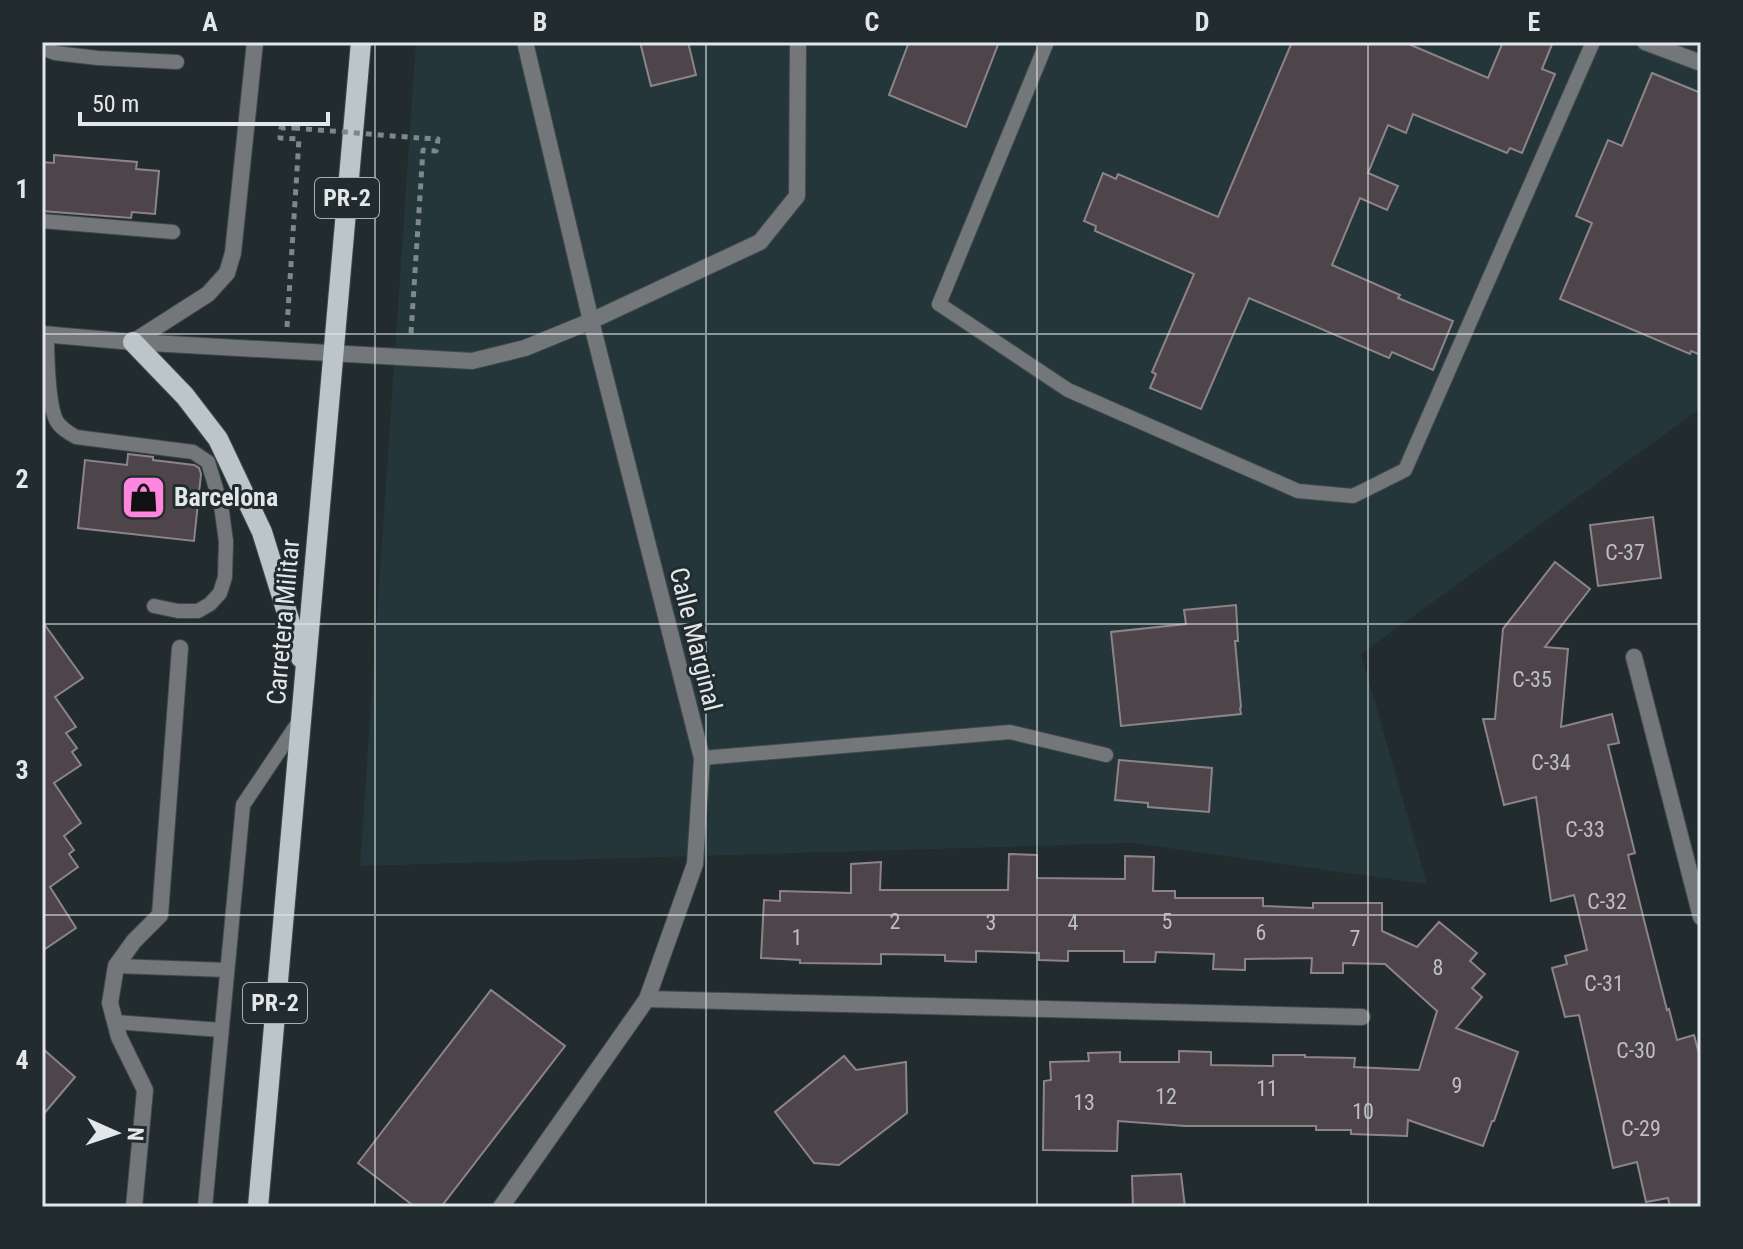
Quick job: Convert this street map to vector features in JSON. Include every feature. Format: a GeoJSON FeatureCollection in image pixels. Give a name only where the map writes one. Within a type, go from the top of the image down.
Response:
{"type":"FeatureCollection","features":[{"type":"Feature","properties":{"kind":"main road","name":"Carretera Militar"},"geometry":{"type":"LineString","coordinates":[[258,1207],[361,42]]}},
{"type":"Feature","properties":{"kind":"main road"},"geometry":{"type":"LineString","coordinates":[[133,342],[185,396],[218,439],[262,532],[305,669]]}},
{"type":"Feature","properties":{"kind":"street"},"geometry":{"type":"LineString","coordinates":[[133,342],[208,294],[227,273],[233,253],[255,42]]}},
{"type":"Feature","properties":{"kind":"street","name":"Calle Marginal"},"geometry":{"type":"LineString","coordinates":[[501,1207],[647,999],[695,864],[702,758],[591,321],[525,42]]}},
{"type":"Feature","properties":{"kind":"street"},"geometry":{"type":"LineString","coordinates":[[44,334],[472,361],[525,348],[591,321],[760,242],[797,196],[798,42]]}},
{"type":"Feature","properties":{"kind":"street"},"geometry":{"type":"LineString","coordinates":[[1645,42],[1701,63]]}},
{"type":"Feature","properties":{"kind":"street"},"geometry":{"type":"LineString","coordinates":[[134,1207],[145,1090],[119,1037],[110,1003],[116,966],[134,941],[160,915],[180,648]]}},
{"type":"Feature","properties":{"kind":"street"},"geometry":{"type":"LineString","coordinates":[[1634,657],[1701,917]]}},
{"type":"Feature","properties":{"kind":"street"},"geometry":{"type":"LineString","coordinates":[[647,999],[1362,1017]]}},
{"type":"Feature","properties":{"kind":"lane"},"geometry":{"type":"LineString","coordinates":[[1047,42],[939,304],[1068,390],[1298,491],[1353,496],[1405,470],[1593,42]]}},
{"type":"Feature","properties":{"kind":"lane"},"geometry":{"type":"LineString","coordinates":[[42,48],[55,53],[98,58],[177,62]]}},
{"type":"Feature","properties":{"kind":"lane"},"geometry":{"type":"LineString","coordinates":[[42,221],[173,232]]}},
{"type":"Feature","properties":{"kind":"lane"},"geometry":{"type":"LineString","coordinates":[[44,334],[51,397],[56,420],[64,430],[76,437],[193,452],[208,462],[221,505],[226,541],[225,577],[220,593],[198,611],[154,606]]}},
{"type":"Feature","properties":{"kind":"lane"},"geometry":{"type":"LineString","coordinates":[[205,1207],[243,805],[300,719]]}},
{"type":"Feature","properties":{"kind":"lane"},"geometry":{"type":"LineString","coordinates":[[702,758],[1010,732],[1106,755]]}},
{"type":"Feature","properties":{"kind":"lane"},"geometry":{"type":"LineString","coordinates":[[116,966],[227,970]]}},
{"type":"Feature","properties":{"kind":"lane"},"geometry":{"type":"LineString","coordinates":[[115,1022],[221,1030]]}},
{"type":"Feature","properties":{"kind":"path"},"geometry":{"type":"LineString","coordinates":[[285,351],[299,139],[280,138],[281,128],[294,128],[438,139],[436,151],[423,150],[410,358]]}},
{"type":"Feature","properties":{"kind":"shaded area"},"geometry":{"type":"Polygon","coordinates":[[[416,42],[1701,42],[1701,408],[1361,654],[1427,884],[1132,843],[360,866],[416,42]]]}},
{"type":"Feature","properties":{"kind":"building"},"geometry":{"type":"Polygon","coordinates":[[[640,42],[688,42],[696,75],[651,86],[640,42]]]}},
{"type":"Feature","properties":{"kind":"building"},"geometry":{"type":"Polygon","coordinates":[[[909,42],[999,42],[966,127],[889,95],[909,42]]]}},
{"type":"Feature","properties":{"kind":"building"},"geometry":{"type":"Polygon","coordinates":[[[1292,42],[1404,42],[1488,78],[1503,42],[1553,42],[1542,69],[1555,74],[1522,153],[1510,148],[1507,153],[1413,114],[1406,133],[1388,125],[1368,173],[1398,186],[1387,210],[1360,198],[1332,265],[1453,321],[1433,370],[1392,352],[1389,358],[1249,298],[1201,409],[1150,388],[1156,374],[1152,372],[1194,274],[1095,231],[1096,226],[1084,221],[1103,173],[1116,179],[1118,174],[1218,217],[1292,42]]]}},
{"type":"Feature","properties":{"kind":"building"},"geometry":{"type":"Polygon","coordinates":[[[1652,73],[1701,93],[1701,355],[1691,351],[1690,354],[1560,299],[1592,223],[1576,216],[1608,140],[1622,146],[1652,73]]]}},
{"type":"Feature","properties":{"kind":"building"},"geometry":{"type":"Polygon","coordinates":[[[54,155],[137,162],[136,169],[159,171],[155,214],[132,212],[131,218],[42,211],[42,162],[54,163],[54,155]]]}},
{"type":"Feature","properties":{"kind":"building"},"geometry":{"type":"Polygon","coordinates":[[[128,454],[199,468],[201,474],[194,541],[78,528],[85,460],[127,465],[128,454]]]}},
{"type":"Feature","properties":{"kind":"building"},"geometry":{"type":"Polygon","coordinates":[[[1653,517],[1661,578],[1598,586],[1590,525],[1653,517]]]}},
{"type":"Feature","properties":{"kind":"building"},"geometry":{"type":"Polygon","coordinates":[[[1555,562],[1590,589],[1545,647],[1568,649],[1561,727],[1612,714],[1619,743],[1608,745],[1635,853],[1628,855],[1667,1010],[1677,1040],[1694,1035],[1701,1061],[1701,1207],[1670,1207],[1668,1198],[1646,1202],[1637,1162],[1613,1168],[1579,1015],[1565,1017],[1552,968],[1567,964],[1565,956],[1587,950],[1574,895],[1551,901],[1536,797],[1504,805],[1483,719],[1495,719],[1503,629],[1555,562]]]}},
{"type":"Feature","properties":{"kind":"building"},"geometry":{"type":"Polygon","coordinates":[[[1236,605],[1238,641],[1235,641],[1241,714],[1121,726],[1111,632],[1186,624],[1184,610],[1236,605]]]}},
{"type":"Feature","properties":{"kind":"building"},"geometry":{"type":"Polygon","coordinates":[[[42,621],[83,678],[55,697],[76,727],[66,733],[77,748],[72,752],[81,765],[54,783],[81,823],[64,836],[74,850],[69,854],[78,867],[50,887],[76,928],[42,951],[42,621]]]}},
{"type":"Feature","properties":{"kind":"building"},"geometry":{"type":"Polygon","coordinates":[[[1119,760],[1212,768],[1209,812],[1148,807],[1148,803],[1115,800],[1119,760]]]}},
{"type":"Feature","properties":{"kind":"building"},"geometry":{"type":"Polygon","coordinates":[[[1009,854],[1037,855],[1037,878],[1125,879],[1125,856],[1154,857],[1153,891],[1175,891],[1175,898],[1263,898],[1263,906],[1313,908],[1313,903],[1382,903],[1382,931],[1417,947],[1439,922],[1477,953],[1470,961],[1485,974],[1472,988],[1482,997],[1456,1028],[1518,1052],[1483,1146],[1408,1120],[1407,1136],[1351,1134],[1351,1130],[1316,1130],[1316,1126],[1185,1126],[1118,1121],[1117,1151],[1043,1150],[1044,1081],[1051,1080],[1050,1062],[1089,1061],[1088,1053],[1120,1052],[1120,1062],[1179,1062],[1179,1051],[1211,1052],[1211,1065],[1273,1066],[1273,1055],[1305,1055],[1355,1058],[1354,1067],[1419,1070],[1437,1011],[1385,964],[1343,963],[1343,973],[1311,973],[1312,958],[1245,959],[1245,970],[1213,969],[1214,954],[1156,952],[1155,962],[1124,962],[1124,951],[1068,951],[1068,961],[1039,960],[1039,953],[976,951],[976,962],[945,961],[945,955],[881,954],[881,964],[800,963],[800,960],[761,958],[764,900],[780,901],[780,891],[851,893],[851,864],[881,862],[880,890],[1008,890],[1009,854]]]}},
{"type":"Feature","properties":{"kind":"building"},"geometry":{"type":"Polygon","coordinates":[[[491,990],[565,1046],[441,1207],[415,1207],[358,1163],[491,990]]]}},
{"type":"Feature","properties":{"kind":"building"},"geometry":{"type":"Polygon","coordinates":[[[42,1048],[75,1077],[42,1116],[42,1048]]]}},
{"type":"Feature","properties":{"kind":"building"},"geometry":{"type":"Polygon","coordinates":[[[844,1056],[856,1070],[906,1062],[907,1113],[839,1165],[814,1163],[775,1112],[844,1056]]]}},
{"type":"Feature","properties":{"kind":"building"},"geometry":{"type":"Polygon","coordinates":[[[1181,1174],[1185,1207],[1133,1206],[1132,1176],[1181,1174]]]}},
{"type":"Feature","properties":{"kind":"place","name":"Barcelona"},"geometry":{"type":"Point","coordinates":[143,497]}}]}
